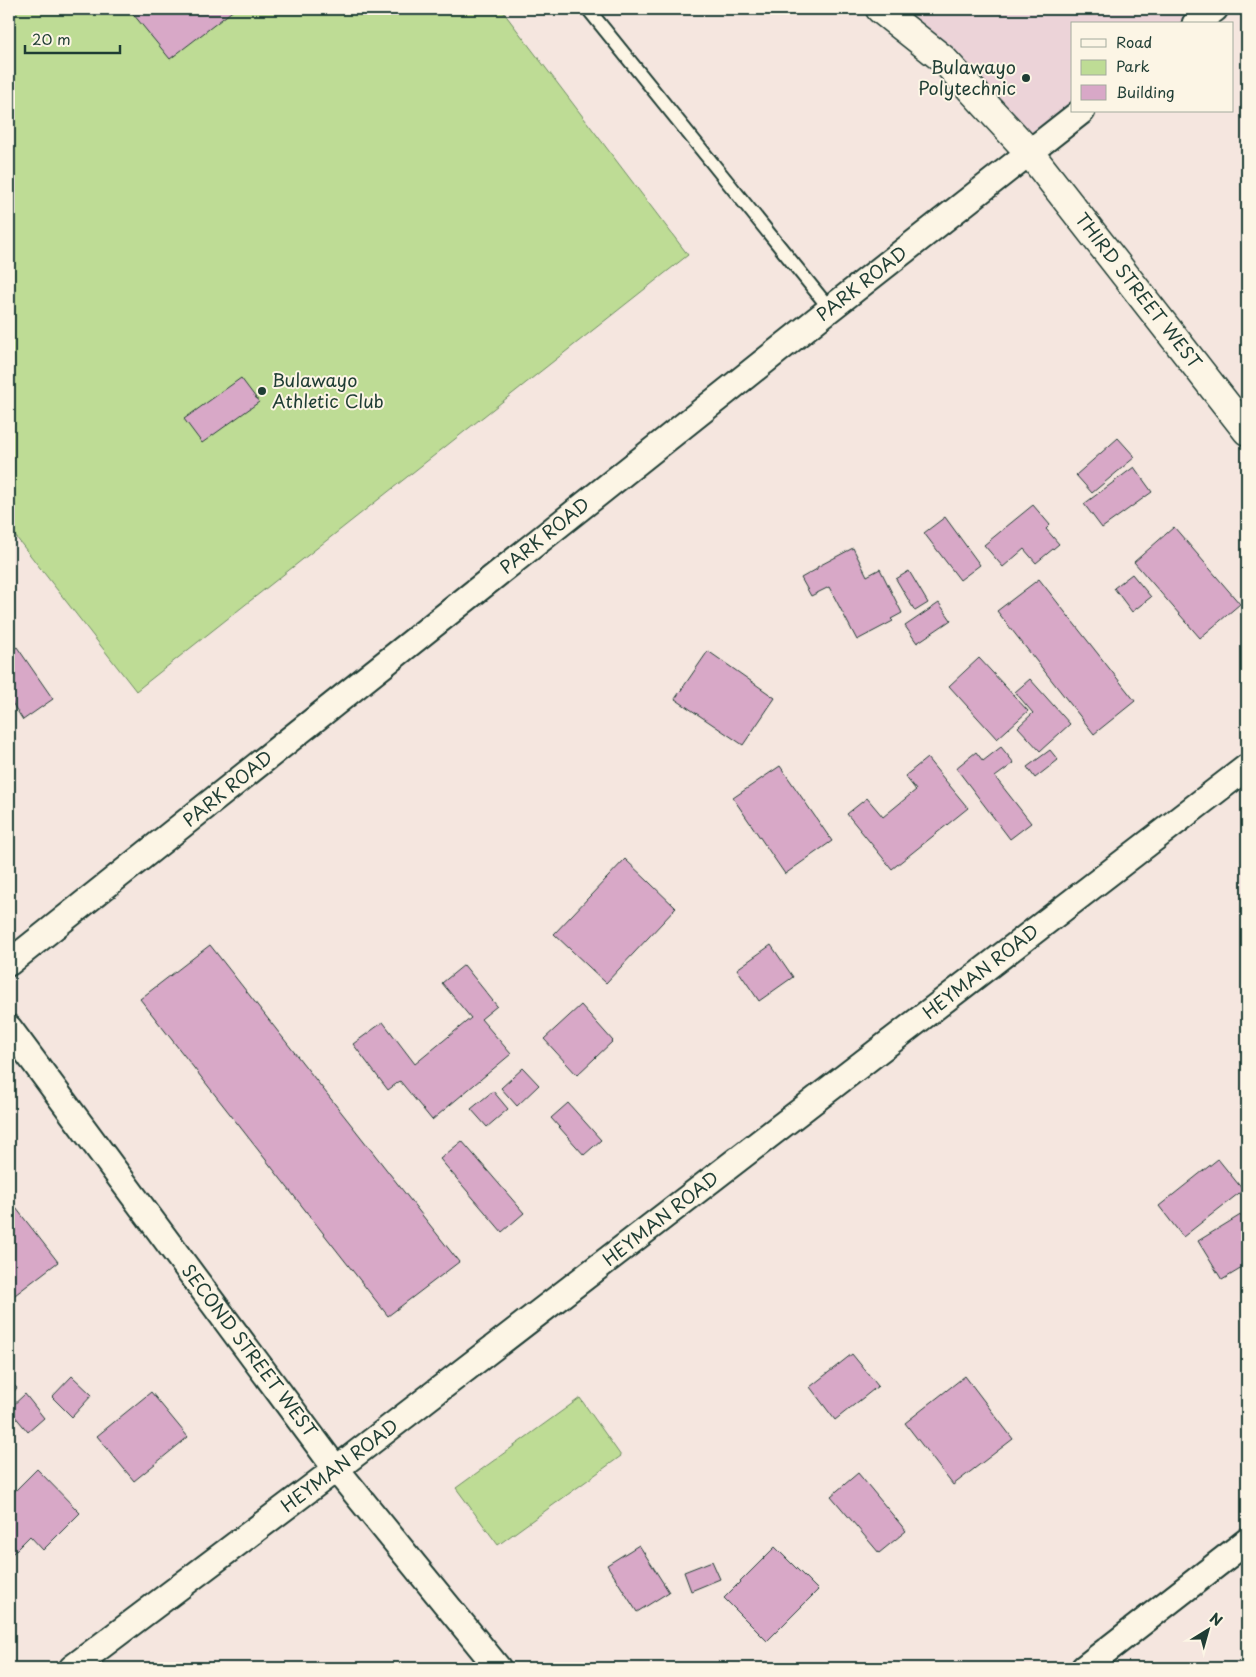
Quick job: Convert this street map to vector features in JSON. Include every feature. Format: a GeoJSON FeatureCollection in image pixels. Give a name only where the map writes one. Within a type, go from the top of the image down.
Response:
{"type":"FeatureCollection","features":[{"type":"Feature","properties":{"kind":"main road","name":"THIRD STREET WEST"},"geometry":{"type":"LineString","coordinates":[[880,9],[943,59],[1029,152],[1247,430]]}},
{"type":"Feature","properties":{"kind":"street"},"geometry":{"type":"LineString","coordinates":[[1199,22],[1215,9]]}},
{"type":"Feature","properties":{"kind":"street","name":"PARK ROAD"},"geometry":{"type":"LineString","coordinates":[[9,963],[1081,112]]}},
{"type":"Feature","properties":{"kind":"street","name":"HEYMAN ROAD"},"geometry":{"type":"LineString","coordinates":[[72,1668],[336,1469],[1247,767]]}},
{"type":"Feature","properties":{"kind":"street","name":"SECOND STREET WEST"},"geometry":{"type":"LineString","coordinates":[[9,1028],[336,1469],[498,1668]]}},
{"type":"Feature","properties":{"kind":"street"},"geometry":{"type":"LineString","coordinates":[[1084,1668],[1247,1541]]}},
{"type":"Feature","properties":{"kind":"lane"},"geometry":{"type":"LineString","coordinates":[[588,9],[830,310]]}},
{"type":"Feature","properties":{"kind":"shaded area","name":"Bulawayo Polytechnic"},"geometry":{"type":"Polygon","coordinates":[[[898,9],[1198,9],[1182,22],[1071,22],[1071,108],[1034,137],[955,50],[898,9]]]}},
{"type":"Feature","properties":{"kind":"green space","name":"Bulawayo Athletic Club"},"geometry":{"type":"Polygon","coordinates":[[[9,9],[501,9],[688,255],[136,691],[9,528],[9,9]]]}},
{"type":"Feature","properties":{"kind":"green space"},"geometry":{"type":"Polygon","coordinates":[[[580,1398],[621,1456],[498,1545],[456,1488],[580,1398]]]}},
{"type":"Feature","properties":{"kind":"building"},"geometry":{"type":"Polygon","coordinates":[[[129,9],[235,9],[170,59],[129,9]]]}},
{"type":"Feature","properties":{"kind":"building"},"geometry":{"type":"Polygon","coordinates":[[[241,378],[259,402],[202,443],[184,419],[241,378]]]}},
{"type":"Feature","properties":{"kind":"building"},"geometry":{"type":"Polygon","coordinates":[[[1118,438],[1135,457],[1092,493],[1076,475],[1118,438]]]}},
{"type":"Feature","properties":{"kind":"building"},"geometry":{"type":"Polygon","coordinates":[[[1134,467],[1152,492],[1102,528],[1084,504],[1134,467]]]}},
{"type":"Feature","properties":{"kind":"building"},"geometry":{"type":"Polygon","coordinates":[[[1033,505],[1050,525],[1046,529],[1059,544],[1036,563],[1024,549],[1003,567],[984,545],[1033,505]]]}},
{"type":"Feature","properties":{"kind":"building"},"geometry":{"type":"Polygon","coordinates":[[[945,517],[980,565],[960,580],[924,533],[945,517]]]}},
{"type":"Feature","properties":{"kind":"building"},"geometry":{"type":"Polygon","coordinates":[[[1174,527],[1240,604],[1200,638],[1134,562],[1174,527]]]}},
{"type":"Feature","properties":{"kind":"building"},"geometry":{"type":"Polygon","coordinates":[[[853,548],[867,576],[880,569],[902,613],[891,619],[893,621],[857,640],[829,587],[811,596],[801,578],[817,569],[817,567],[853,548]]]}},
{"type":"Feature","properties":{"kind":"building"},"geometry":{"type":"Polygon","coordinates":[[[909,571],[928,603],[915,611],[896,579],[909,571]]]}},
{"type":"Feature","properties":{"kind":"building"},"geometry":{"type":"Polygon","coordinates":[[[1132,574],[1151,597],[1132,612],[1114,588],[1132,574]]]}},
{"type":"Feature","properties":{"kind":"building"},"geometry":{"type":"Polygon","coordinates":[[[1039,579],[1135,701],[1094,734],[997,611],[1039,579]]]}},
{"type":"Feature","properties":{"kind":"building"},"geometry":{"type":"Polygon","coordinates":[[[939,603],[951,620],[917,643],[905,626],[939,603]]]}},
{"type":"Feature","properties":{"kind":"building"},"geometry":{"type":"Polygon","coordinates":[[[17,647],[53,699],[23,720],[9,698],[9,652],[17,647]]]}},
{"type":"Feature","properties":{"kind":"building"},"geometry":{"type":"Polygon","coordinates":[[[708,651],[775,698],[743,745],[675,699],[708,651]]]}},
{"type":"Feature","properties":{"kind":"building"},"geometry":{"type":"Polygon","coordinates":[[[979,658],[1028,711],[997,739],[949,686],[979,658]]]}},
{"type":"Feature","properties":{"kind":"building"},"geometry":{"type":"Polygon","coordinates":[[[1030,679],[1070,724],[1040,751],[1018,727],[1033,713],[1015,692],[1030,679]]]}},
{"type":"Feature","properties":{"kind":"building"},"geometry":{"type":"Polygon","coordinates":[[[1001,747],[1014,763],[995,777],[1031,823],[1010,839],[956,768],[976,752],[983,761],[1001,747]]]}},
{"type":"Feature","properties":{"kind":"building"},"geometry":{"type":"Polygon","coordinates":[[[1050,750],[1058,760],[1035,778],[1027,767],[1050,750]]]}},
{"type":"Feature","properties":{"kind":"building"},"geometry":{"type":"Polygon","coordinates":[[[927,758],[968,808],[892,869],[847,814],[867,798],[883,817],[916,790],[905,776],[927,758]]]}},
{"type":"Feature","properties":{"kind":"building"},"geometry":{"type":"Polygon","coordinates":[[[780,766],[832,841],[785,874],[733,798],[780,766]]]}},
{"type":"Feature","properties":{"kind":"building"},"geometry":{"type":"Polygon","coordinates":[[[625,859],[676,908],[606,983],[554,934],[625,859]]]}},
{"type":"Feature","properties":{"kind":"building"},"geometry":{"type":"Polygon","coordinates":[[[210,945],[459,1262],[388,1316],[140,999],[210,945]]]}},
{"type":"Feature","properties":{"kind":"building"},"geometry":{"type":"Polygon","coordinates":[[[771,945],[793,977],[759,1001],[737,969],[771,945]]]}},
{"type":"Feature","properties":{"kind":"building"},"geometry":{"type":"Polygon","coordinates":[[[464,965],[497,1006],[481,1019],[511,1054],[432,1120],[400,1081],[388,1090],[353,1044],[383,1022],[415,1064],[471,1018],[442,983],[464,965]]]}},
{"type":"Feature","properties":{"kind":"building"},"geometry":{"type":"Polygon","coordinates":[[[581,1005],[613,1041],[577,1075],[544,1039],[581,1005]]]}},
{"type":"Feature","properties":{"kind":"building"},"geometry":{"type":"Polygon","coordinates":[[[523,1068],[539,1085],[517,1106],[501,1088],[523,1068]]]}},
{"type":"Feature","properties":{"kind":"building"},"geometry":{"type":"Polygon","coordinates":[[[493,1091],[508,1109],[487,1127],[471,1109],[493,1091]]]}},
{"type":"Feature","properties":{"kind":"building"},"geometry":{"type":"Polygon","coordinates":[[[568,1103],[601,1140],[584,1155],[551,1118],[568,1103]]]}},
{"type":"Feature","properties":{"kind":"building"},"geometry":{"type":"Polygon","coordinates":[[[462,1141],[524,1213],[502,1232],[440,1159],[462,1141]]]}},
{"type":"Feature","properties":{"kind":"building"},"geometry":{"type":"Polygon","coordinates":[[[1218,1159],[1243,1190],[1183,1237],[1159,1206],[1218,1159]]]}},
{"type":"Feature","properties":{"kind":"building"},"geometry":{"type":"Polygon","coordinates":[[[9,1199],[58,1262],[11,1298],[9,1295],[9,1199]]]}},
{"type":"Feature","properties":{"kind":"building"},"geometry":{"type":"Polygon","coordinates":[[[1247,1211],[1247,1265],[1222,1280],[1198,1241],[1247,1211]]]}},
{"type":"Feature","properties":{"kind":"building"},"geometry":{"type":"Polygon","coordinates":[[[852,1354],[878,1386],[835,1420],[810,1387],[852,1354]]]}},
{"type":"Feature","properties":{"kind":"building"},"geometry":{"type":"Polygon","coordinates":[[[72,1376],[92,1395],[72,1417],[52,1397],[72,1376]]]}},
{"type":"Feature","properties":{"kind":"building"},"geometry":{"type":"Polygon","coordinates":[[[965,1376],[1013,1439],[953,1485],[905,1423],[965,1376]]]}},
{"type":"Feature","properties":{"kind":"building"},"geometry":{"type":"Polygon","coordinates":[[[9,1380],[17,1388],[9,1397],[9,1380]]]}},
{"type":"Feature","properties":{"kind":"building"},"geometry":{"type":"Polygon","coordinates":[[[151,1392],[188,1437],[134,1481],[97,1436],[151,1392]]]}},
{"type":"Feature","properties":{"kind":"building"},"geometry":{"type":"Polygon","coordinates":[[[25,1394],[44,1418],[28,1432],[9,1409],[25,1394]]]}},
{"type":"Feature","properties":{"kind":"building"},"geometry":{"type":"Polygon","coordinates":[[[37,1469],[80,1513],[43,1550],[30,1536],[9,1557],[9,1497],[37,1469]]]}},
{"type":"Feature","properties":{"kind":"building"},"geometry":{"type":"Polygon","coordinates":[[[858,1473],[906,1531],[879,1553],[831,1496],[858,1473]]]}},
{"type":"Feature","properties":{"kind":"building"},"geometry":{"type":"Polygon","coordinates":[[[639,1545],[669,1592],[637,1612],[607,1565],[639,1545]]]}},
{"type":"Feature","properties":{"kind":"building"},"geometry":{"type":"Polygon","coordinates":[[[775,1547],[818,1590],[767,1641],[724,1598],[775,1547]]]}},
{"type":"Feature","properties":{"kind":"building"},"geometry":{"type":"Polygon","coordinates":[[[712,1561],[720,1579],[691,1591],[684,1572],[712,1561]]]}},
{"type":"Feature","properties":{"kind":"place","name":"Bulawayo Polytechnic"},"geometry":{"type":"Point","coordinates":[1026,78]}},
{"type":"Feature","properties":{"kind":"place","name":"Bulawayo Athletic Club"},"geometry":{"type":"Point","coordinates":[262,391]}}]}
